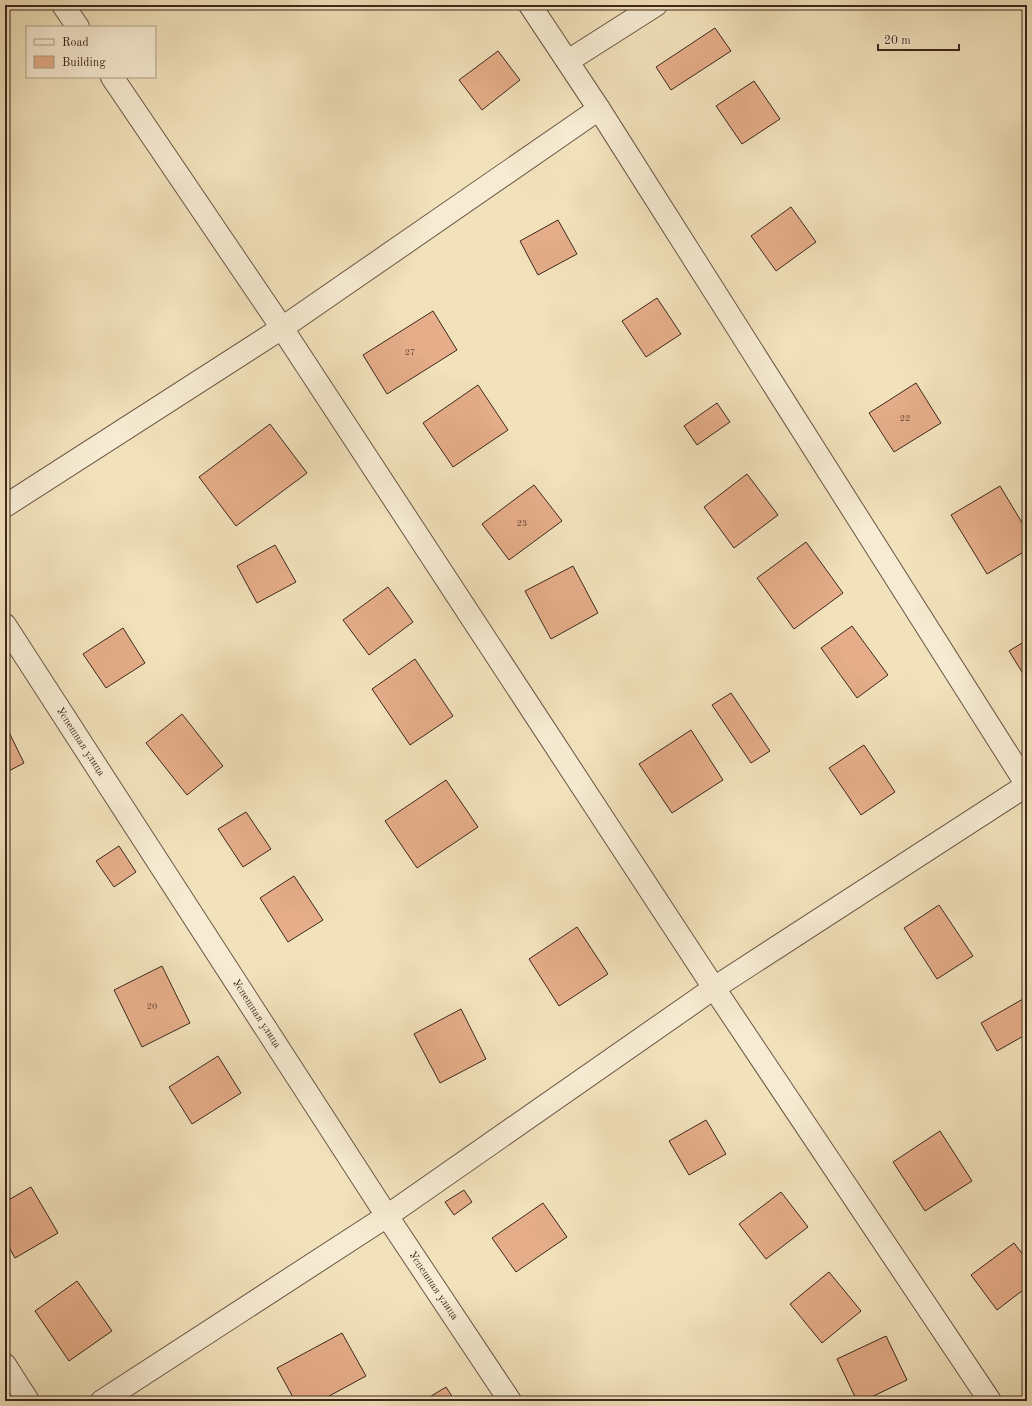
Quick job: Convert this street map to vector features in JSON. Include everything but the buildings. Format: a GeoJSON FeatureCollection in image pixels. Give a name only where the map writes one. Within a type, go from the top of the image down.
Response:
{"type":"FeatureCollection","features":[{"type":"Feature","properties":{"kind":"street"},"geometry":{"type":"LineString","coordinates":[[64,5],[77,26]]}},
{"type":"Feature","properties":{"kind":"street"},"geometry":{"type":"LineString","coordinates":[[102,1401],[387,1216],[714,988],[1027,785],[599,108],[530,5]]}},
{"type":"Feature","properties":{"kind":"street"},"geometry":{"type":"LineString","coordinates":[[568,61],[656,5]]}},
{"type":"Feature","properties":{"kind":"street"},"geometry":{"type":"LineString","coordinates":[[113,78],[282,328],[714,988],[990,1401]]}},
{"type":"Feature","properties":{"kind":"street"},"geometry":{"type":"LineString","coordinates":[[5,506],[282,328],[599,108]]}},
{"type":"Feature","properties":{"kind":"street","name":"Успешная улица"},"geometry":{"type":"LineString","coordinates":[[5,625],[387,1216],[510,1401]]}},
{"type":"Feature","properties":{"kind":"street"},"geometry":{"type":"LineString","coordinates":[[5,1365],[28,1401]]}}]}
